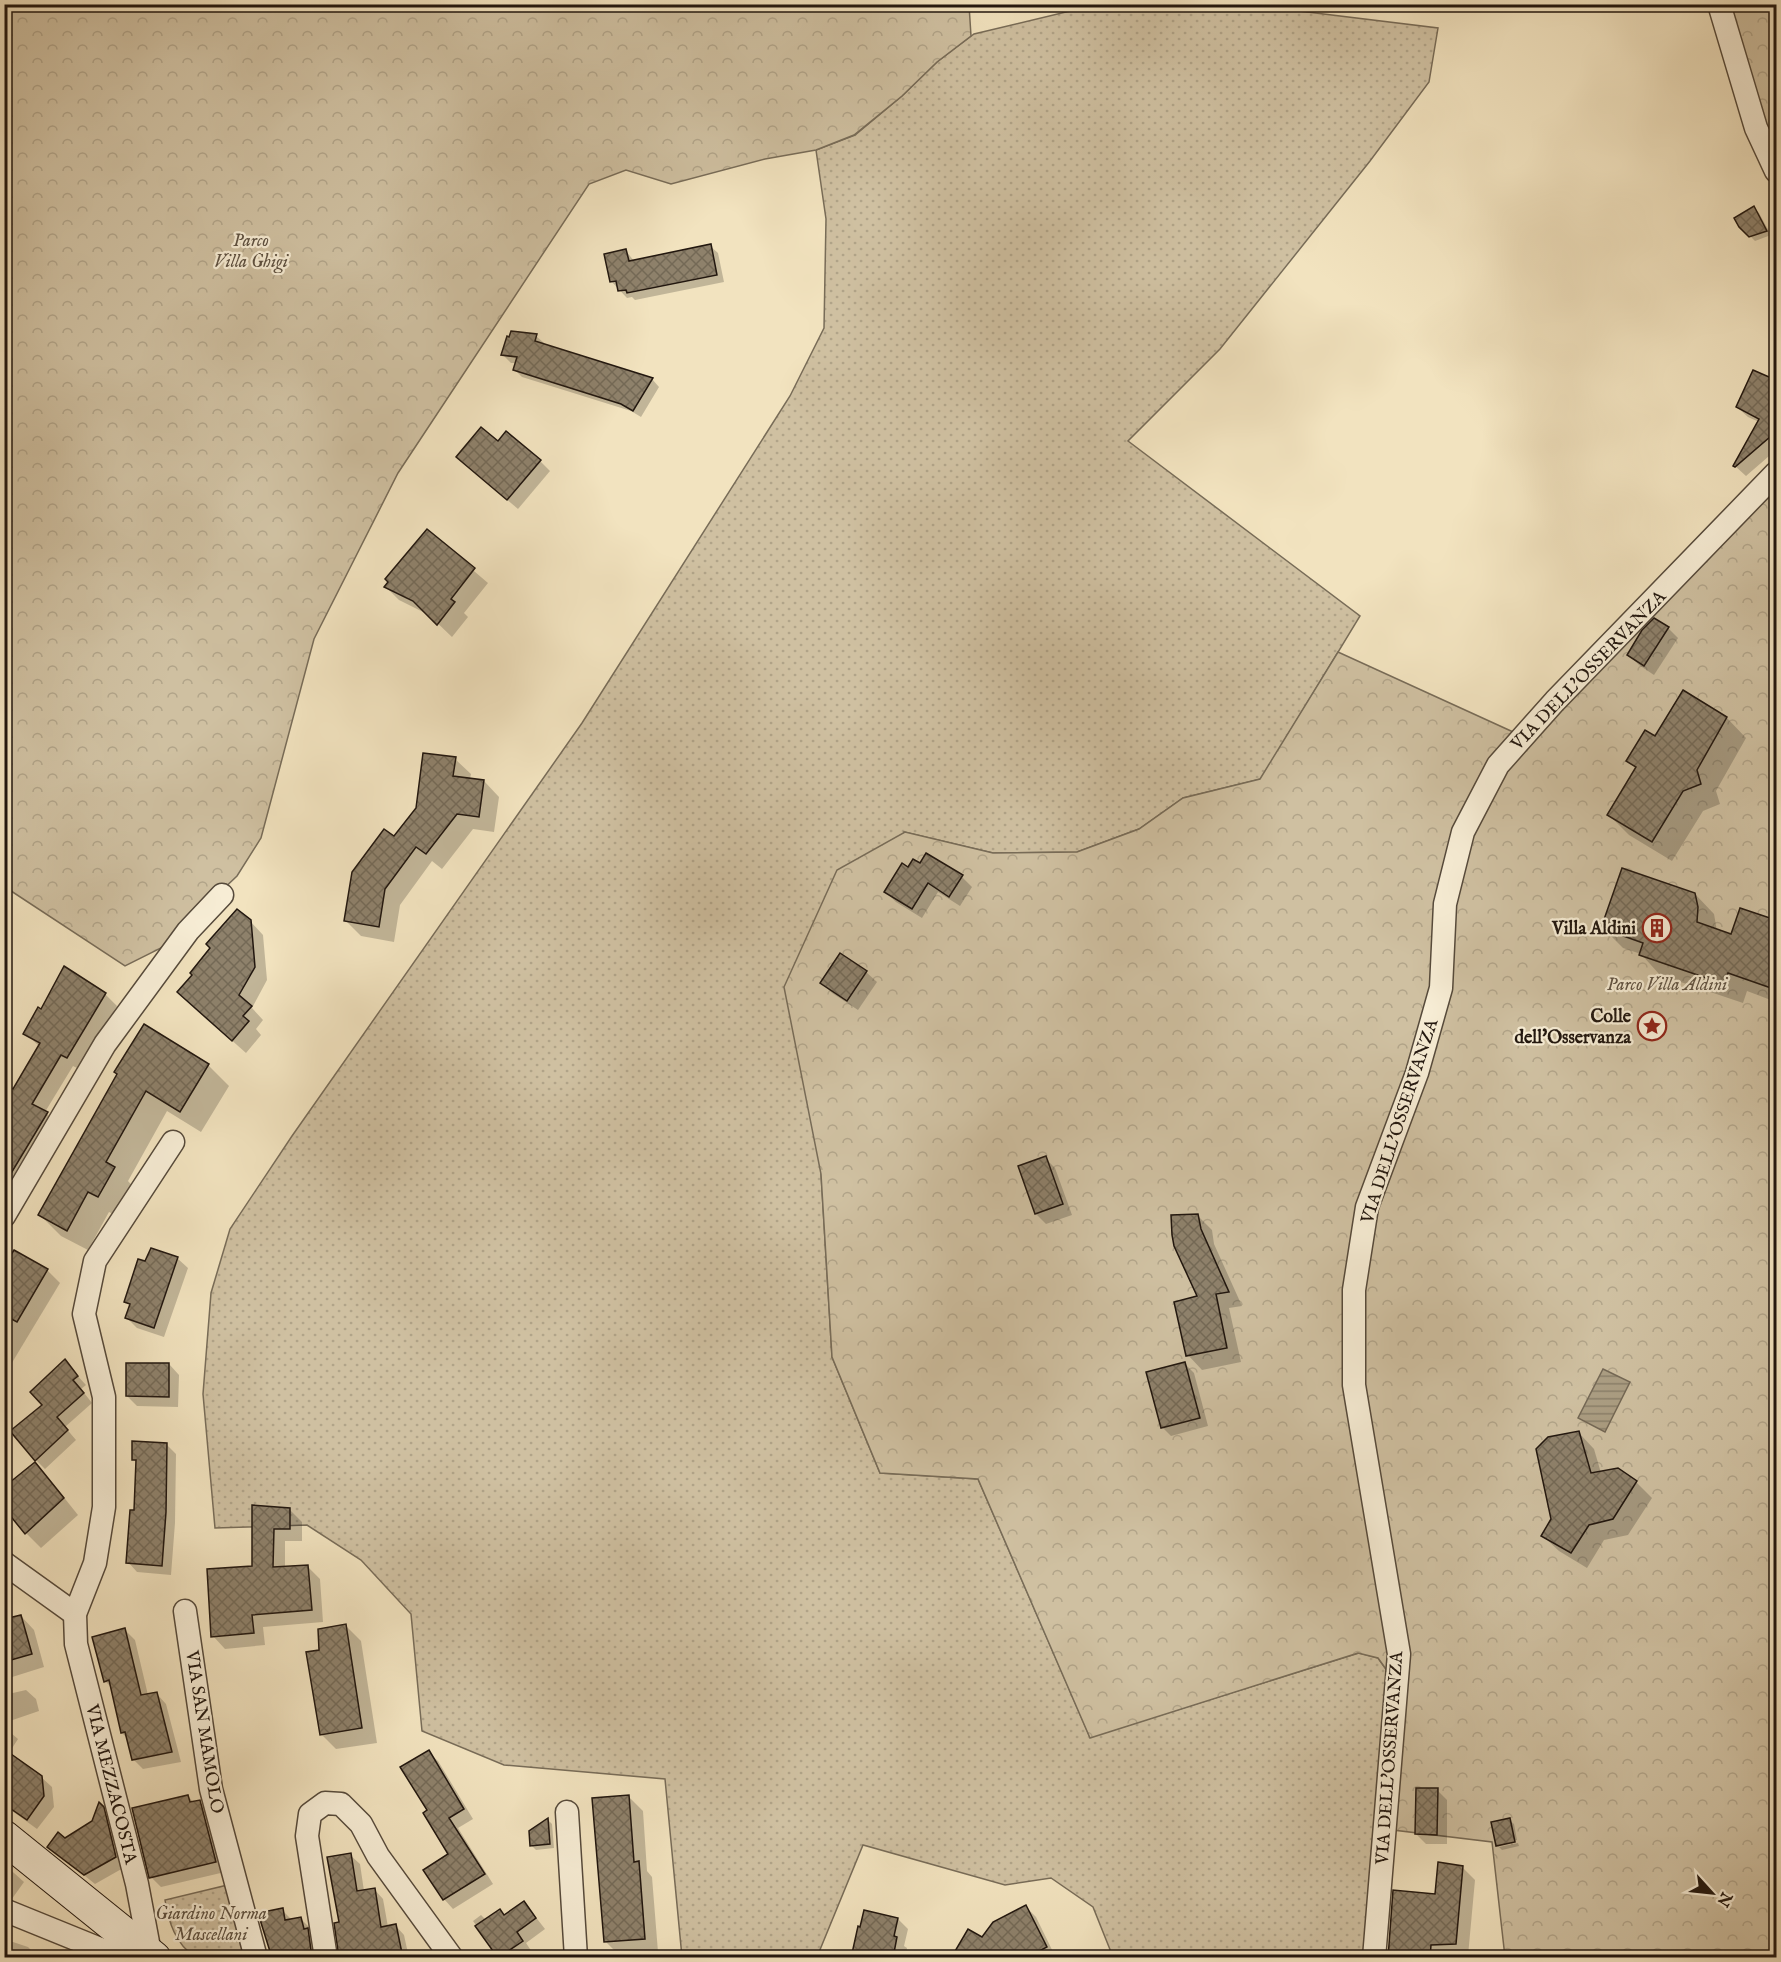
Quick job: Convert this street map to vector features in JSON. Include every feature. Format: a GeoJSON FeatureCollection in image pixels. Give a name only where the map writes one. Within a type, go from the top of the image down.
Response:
{"type":"FeatureCollection","features":[{"type":"Feature","properties":{"kind":"main road"},"geometry":{"type":"LineString","coordinates":[[4,1837],[144,1956]]}},
{"type":"Feature","properties":{"kind":"street"},"geometry":{"type":"LineString","coordinates":[[1719,4],[1756,128],[1776,171]]}},
{"type":"Feature","properties":{"kind":"street","name":"VIA DELL'OSSERVANZA"},"geometry":{"type":"LineString","coordinates":[[1374,1958],[1399,1654],[1354,1385],[1354,1290],[1367,1207],[1417,1073],[1441,988],[1445,904],[1463,832],[1498,765],[1555,702],[1776,473]]}},
{"type":"Feature","properties":{"kind":"street"},"geometry":{"type":"LineString","coordinates":[[4,1216],[105,1044],[188,931],[222,895]]}},
{"type":"Feature","properties":{"kind":"street","name":"VIA MEZZACOSTA"},"geometry":{"type":"LineString","coordinates":[[144,1956],[138,1884],[76,1644],[75,1614],[95,1563],[104,1507],[105,1397],[84,1314],[95,1261],[173,1142]]}},
{"type":"Feature","properties":{"kind":"street"},"geometry":{"type":"LineString","coordinates":[[4,1563],[75,1614]]}},
{"type":"Feature","properties":{"kind":"street","name":"VIA SAN MAMOLO"},"geometry":{"type":"LineString","coordinates":[[185,1611],[211,1789],[256,1958]]}},
{"type":"Feature","properties":{"kind":"street"},"geometry":{"type":"LineString","coordinates":[[326,1958],[308,1836],[310,1814],[325,1803],[341,1804],[361,1824],[378,1856],[452,1958]]}},
{"type":"Feature","properties":{"kind":"street"},"geometry":{"type":"LineString","coordinates":[[567,1812],[576,1958]]}},
{"type":"Feature","properties":{"kind":"street"},"geometry":{"type":"LineString","coordinates":[[4,1910],[110,1953],[144,1956]]}},
{"type":"Feature","properties":{"kind":"green space","name":"Parco Villa Ghigi"},"geometry":{"type":"Polygon","coordinates":[[[4,5],[969,5],[971,36],[937,62],[902,96],[854,135],[816,150],[765,159],[671,184],[626,170],[589,184],[398,473],[314,639],[261,838],[237,876],[161,948],[125,966],[5,887],[4,5]]]}},
{"type":"Feature","properties":{"kind":"green space"},"geometry":{"type":"Polygon","coordinates":[[[1095,5],[1299,11],[1438,28],[1429,82],[1370,161],[1220,349],[1128,441],[1360,616],[1261,779],[1183,798],[1139,829],[1077,852],[993,853],[904,832],[821,1174],[832,1357],[880,1473],[978,1479],[1090,1737],[1359,1653],[1378,1658],[1401,1690],[1365,1957],[1113,1957],[1093,1907],[1051,1878],[1005,1885],[863,1845],[817,1957],[682,1957],[665,1779],[504,1765],[422,1731],[411,1614],[361,1560],[307,1525],[215,1528],[203,1394],[211,1293],[230,1229],[292,1136],[582,723],[790,396],[824,328],[826,219],[816,150],[855,135],[902,96],[937,62],[974,34],[1095,5]]]}},
{"type":"Feature","properties":{"kind":"green space"},"geometry":{"type":"Polygon","coordinates":[[[1711,5],[1776,5],[1776,186],[1744,127],[1711,5]]]}},
{"type":"Feature","properties":{"kind":"green space","name":"Parco Villa Aldini"},"geometry":{"type":"Polygon","coordinates":[[[1776,473],[1776,1957],[1505,1957],[1492,1842],[1393,1830],[1401,1690],[1378,1658],[1358,1653],[1090,1738],[978,1479],[880,1473],[832,1357],[821,1174],[784,987],[837,870],[905,832],[993,853],[1077,852],[1139,829],[1183,798],[1260,779],[1338,652],[1522,736],[1776,473]]]}},
{"type":"Feature","properties":{"kind":"green space","name":"Giardino Norma Mascellani"},"geometry":{"type":"Polygon","coordinates":[[[236,1883],[256,1957],[199,1957],[188,1952],[178,1939],[171,1924],[165,1900],[236,1883]]]}},
{"type":"Feature","properties":{"kind":"shaded area"},"geometry":{"type":"Polygon","coordinates":[[[1603,1369],[1630,1382],[1605,1432],[1578,1418],[1603,1369]]]}},
{"type":"Feature","properties":{"kind":"building"},"geometry":{"type":"Polygon","coordinates":[[[1754,206],[1767,231],[1749,237],[1734,218],[1754,206]]]}},
{"type":"Feature","properties":{"kind":"building"},"geometry":{"type":"Polygon","coordinates":[[[711,244],[717,275],[627,293],[626,290],[618,291],[616,281],[610,282],[604,254],[626,249],[629,261],[711,244]]]}},
{"type":"Feature","properties":{"kind":"building"},"geometry":{"type":"Polygon","coordinates":[[[511,331],[537,334],[535,341],[653,378],[633,411],[621,404],[513,370],[517,357],[501,355],[511,331]]]}},
{"type":"Feature","properties":{"kind":"building"},"geometry":{"type":"Polygon","coordinates":[[[1753,370],[1776,380],[1776,428],[1771,436],[1735,467],[1733,466],[1759,419],[1736,407],[1753,370]]]}},
{"type":"Feature","properties":{"kind":"building"},"geometry":{"type":"Polygon","coordinates":[[[481,427],[498,441],[506,431],[541,460],[507,500],[456,457],[481,427]]]}},
{"type":"Feature","properties":{"kind":"building"},"geometry":{"type":"Polygon","coordinates":[[[427,529],[475,568],[451,599],[455,602],[437,625],[413,601],[384,587],[388,582],[385,579],[427,529]]]}},
{"type":"Feature","properties":{"kind":"building"},"geometry":{"type":"Polygon","coordinates":[[[1654,618],[1669,627],[1644,666],[1627,655],[1642,630],[1654,618]]]}},
{"type":"Feature","properties":{"kind":"building"},"geometry":{"type":"Polygon","coordinates":[[[1683,690],[1727,717],[1697,770],[1701,784],[1683,791],[1652,842],[1607,815],[1636,767],[1626,761],[1645,730],[1655,736],[1683,690]]]}},
{"type":"Feature","properties":{"kind":"building"},"geometry":{"type":"Polygon","coordinates":[[[423,753],[456,757],[453,776],[484,780],[479,817],[457,814],[426,854],[416,847],[385,889],[379,927],[344,921],[352,872],[384,829],[394,836],[416,808],[423,753]]]}},
{"type":"Feature","properties":{"kind":"building"},"geometry":{"type":"Polygon","coordinates":[[[926,853],[963,875],[949,897],[928,883],[912,909],[884,892],[902,863],[908,867],[913,859],[920,863],[926,853]]]}},
{"type":"Feature","properties":{"kind":"building","name":"Villa Aldini"},"geometry":{"type":"Polygon","coordinates":[[[1622,868],[1695,893],[1698,907],[1697,922],[1731,934],[1740,908],[1776,920],[1776,971],[1771,988],[1728,973],[1724,984],[1639,955],[1643,943],[1601,928],[1622,868]]]}},
{"type":"Feature","properties":{"kind":"building"},"geometry":{"type":"Polygon","coordinates":[[[237,909],[251,920],[255,967],[239,995],[252,1006],[243,1016],[249,1021],[232,1041],[177,992],[192,975],[190,973],[210,948],[206,944],[237,909]]]}},
{"type":"Feature","properties":{"kind":"building"},"geometry":{"type":"Polygon","coordinates":[[[840,953],[867,971],[847,1001],[820,983],[840,953]]]}},
{"type":"Feature","properties":{"kind":"building"},"geometry":{"type":"Polygon","coordinates":[[[64,966],[106,993],[67,1058],[61,1055],[32,1104],[48,1112],[4,1185],[4,1084],[13,1089],[40,1043],[23,1034],[38,1007],[41,1009],[64,966]]]}},
{"type":"Feature","properties":{"kind":"building"},"geometry":{"type":"Polygon","coordinates":[[[144,1024],[209,1064],[180,1112],[146,1091],[106,1162],[115,1167],[98,1197],[88,1192],[67,1231],[38,1215],[117,1074],[114,1072],[144,1024]]]}},
{"type":"Feature","properties":{"kind":"building"},"geometry":{"type":"Polygon","coordinates":[[[1046,1156],[1063,1204],[1035,1214],[1018,1166],[1046,1156]]]}},
{"type":"Feature","properties":{"kind":"building"},"geometry":{"type":"Polygon","coordinates":[[[1198,1214],[1201,1229],[1229,1292],[1216,1294],[1227,1348],[1186,1356],[1174,1302],[1197,1296],[1174,1246],[1171,1215],[1198,1214]]]}},
{"type":"Feature","properties":{"kind":"building"},"geometry":{"type":"Polygon","coordinates":[[[151,1248],[178,1257],[154,1328],[125,1318],[130,1304],[124,1302],[138,1259],[145,1261],[151,1248]]]}},
{"type":"Feature","properties":{"kind":"building"},"geometry":{"type":"Polygon","coordinates":[[[14,1250],[48,1269],[17,1322],[4,1315],[4,1266],[14,1250]]]}},
{"type":"Feature","properties":{"kind":"building"},"geometry":{"type":"Polygon","coordinates":[[[65,1359],[78,1376],[73,1380],[84,1393],[57,1417],[68,1430],[35,1461],[10,1431],[42,1405],[30,1392],[65,1359]]]}},
{"type":"Feature","properties":{"kind":"building"},"geometry":{"type":"Polygon","coordinates":[[[1185,1362],[1200,1418],[1161,1428],[1146,1372],[1185,1362]]]}},
{"type":"Feature","properties":{"kind":"building"},"geometry":{"type":"Polygon","coordinates":[[[126,1363],[169,1363],[169,1397],[126,1396],[126,1363]]]}},
{"type":"Feature","properties":{"kind":"building"},"geometry":{"type":"Polygon","coordinates":[[[1579,1431],[1591,1473],[1618,1468],[1637,1481],[1613,1519],[1589,1525],[1571,1553],[1541,1536],[1551,1519],[1536,1449],[1548,1437],[1579,1431]]]}},
{"type":"Feature","properties":{"kind":"building"},"geometry":{"type":"Polygon","coordinates":[[[132,1441],[167,1443],[166,1512],[162,1566],[126,1563],[130,1510],[134,1510],[136,1460],[132,1460],[132,1441]]]}},
{"type":"Feature","properties":{"kind":"building"},"geometry":{"type":"Polygon","coordinates":[[[35,1462],[64,1498],[25,1534],[4,1508],[4,1487],[35,1462]]]}},
{"type":"Feature","properties":{"kind":"building"},"geometry":{"type":"Polygon","coordinates":[[[252,1505],[290,1508],[290,1529],[274,1529],[273,1567],[308,1565],[312,1610],[252,1615],[254,1633],[211,1637],[207,1569],[252,1566],[252,1505]]]}},
{"type":"Feature","properties":{"kind":"building"},"geometry":{"type":"Polygon","coordinates":[[[21,1615],[32,1654],[4,1662],[4,1619],[21,1615]]]}},
{"type":"Feature","properties":{"kind":"building"},"geometry":{"type":"Polygon","coordinates":[[[346,1624],[362,1728],[320,1735],[306,1652],[319,1650],[318,1629],[346,1624]]]}},
{"type":"Feature","properties":{"kind":"building"},"geometry":{"type":"Polygon","coordinates":[[[125,1628],[141,1695],[157,1692],[172,1752],[132,1760],[125,1732],[121,1733],[109,1680],[104,1682],[92,1637],[125,1628]]]}},
{"type":"Feature","properties":{"kind":"building"},"geometry":{"type":"Polygon","coordinates":[[[4,1749],[42,1776],[44,1796],[27,1820],[4,1804],[4,1749]]]}},
{"type":"Feature","properties":{"kind":"building"},"geometry":{"type":"Polygon","coordinates":[[[429,1750],[464,1809],[449,1818],[485,1874],[443,1900],[423,1870],[448,1854],[423,1813],[427,1810],[400,1767],[429,1750]]]}},
{"type":"Feature","properties":{"kind":"building"},"geometry":{"type":"Polygon","coordinates":[[[1416,1788],[1438,1788],[1437,1835],[1415,1834],[1416,1788]]]}},
{"type":"Feature","properties":{"kind":"building"},"geometry":{"type":"Polygon","coordinates":[[[188,1795],[190,1802],[200,1800],[216,1862],[149,1878],[132,1808],[188,1795]]]}},
{"type":"Feature","properties":{"kind":"building"},"geometry":{"type":"Polygon","coordinates":[[[629,1795],[634,1862],[639,1861],[645,1939],[604,1942],[592,1798],[629,1795]]]}},
{"type":"Feature","properties":{"kind":"building"},"geometry":{"type":"Polygon","coordinates":[[[99,1802],[104,1807],[116,1857],[84,1875],[47,1847],[58,1832],[65,1838],[92,1821],[99,1802]]]}},
{"type":"Feature","properties":{"kind":"building"},"geometry":{"type":"Polygon","coordinates":[[[548,1818],[550,1844],[530,1846],[529,1831],[548,1818]]]}},
{"type":"Feature","properties":{"kind":"building"},"geometry":{"type":"Polygon","coordinates":[[[1510,1818],[1515,1842],[1496,1846],[1491,1822],[1510,1818]]]}},
{"type":"Feature","properties":{"kind":"building"},"geometry":{"type":"Polygon","coordinates":[[[351,1853],[357,1891],[375,1888],[381,1927],[396,1924],[403,1958],[339,1958],[334,1923],[339,1922],[327,1857],[351,1853]]]}},
{"type":"Feature","properties":{"kind":"building"},"geometry":{"type":"Polygon","coordinates":[[[1438,1862],[1463,1866],[1456,1944],[1431,1945],[1430,1958],[1388,1958],[1393,1890],[1435,1894],[1438,1862]]]}},
{"type":"Feature","properties":{"kind":"building"},"geometry":{"type":"Polygon","coordinates":[[[524,1901],[536,1918],[517,1932],[523,1941],[498,1958],[475,1926],[500,1909],[504,1915],[524,1901]]]}},
{"type":"Feature","properties":{"kind":"building"},"geometry":{"type":"Polygon","coordinates":[[[1026,1905],[1047,1947],[1026,1958],[951,1958],[968,1929],[982,1937],[993,1922],[1026,1905]]]}},
{"type":"Feature","properties":{"kind":"building"},"geometry":{"type":"Polygon","coordinates":[[[283,1908],[285,1920],[301,1917],[304,1929],[308,1928],[312,1958],[272,1958],[258,1913],[283,1908]]]}},
{"type":"Feature","properties":{"kind":"building"},"geometry":{"type":"Polygon","coordinates":[[[864,1910],[898,1918],[893,1958],[851,1958],[864,1910]]]}},
{"type":"Feature","properties":{"kind":"place","name":"Villa Aldini"},"geometry":{"type":"Point","coordinates":[1657,928]}},
{"type":"Feature","properties":{"kind":"place","name":"Colle dell'Osservanza"},"geometry":{"type":"Point","coordinates":[1652,1026]}}]}
